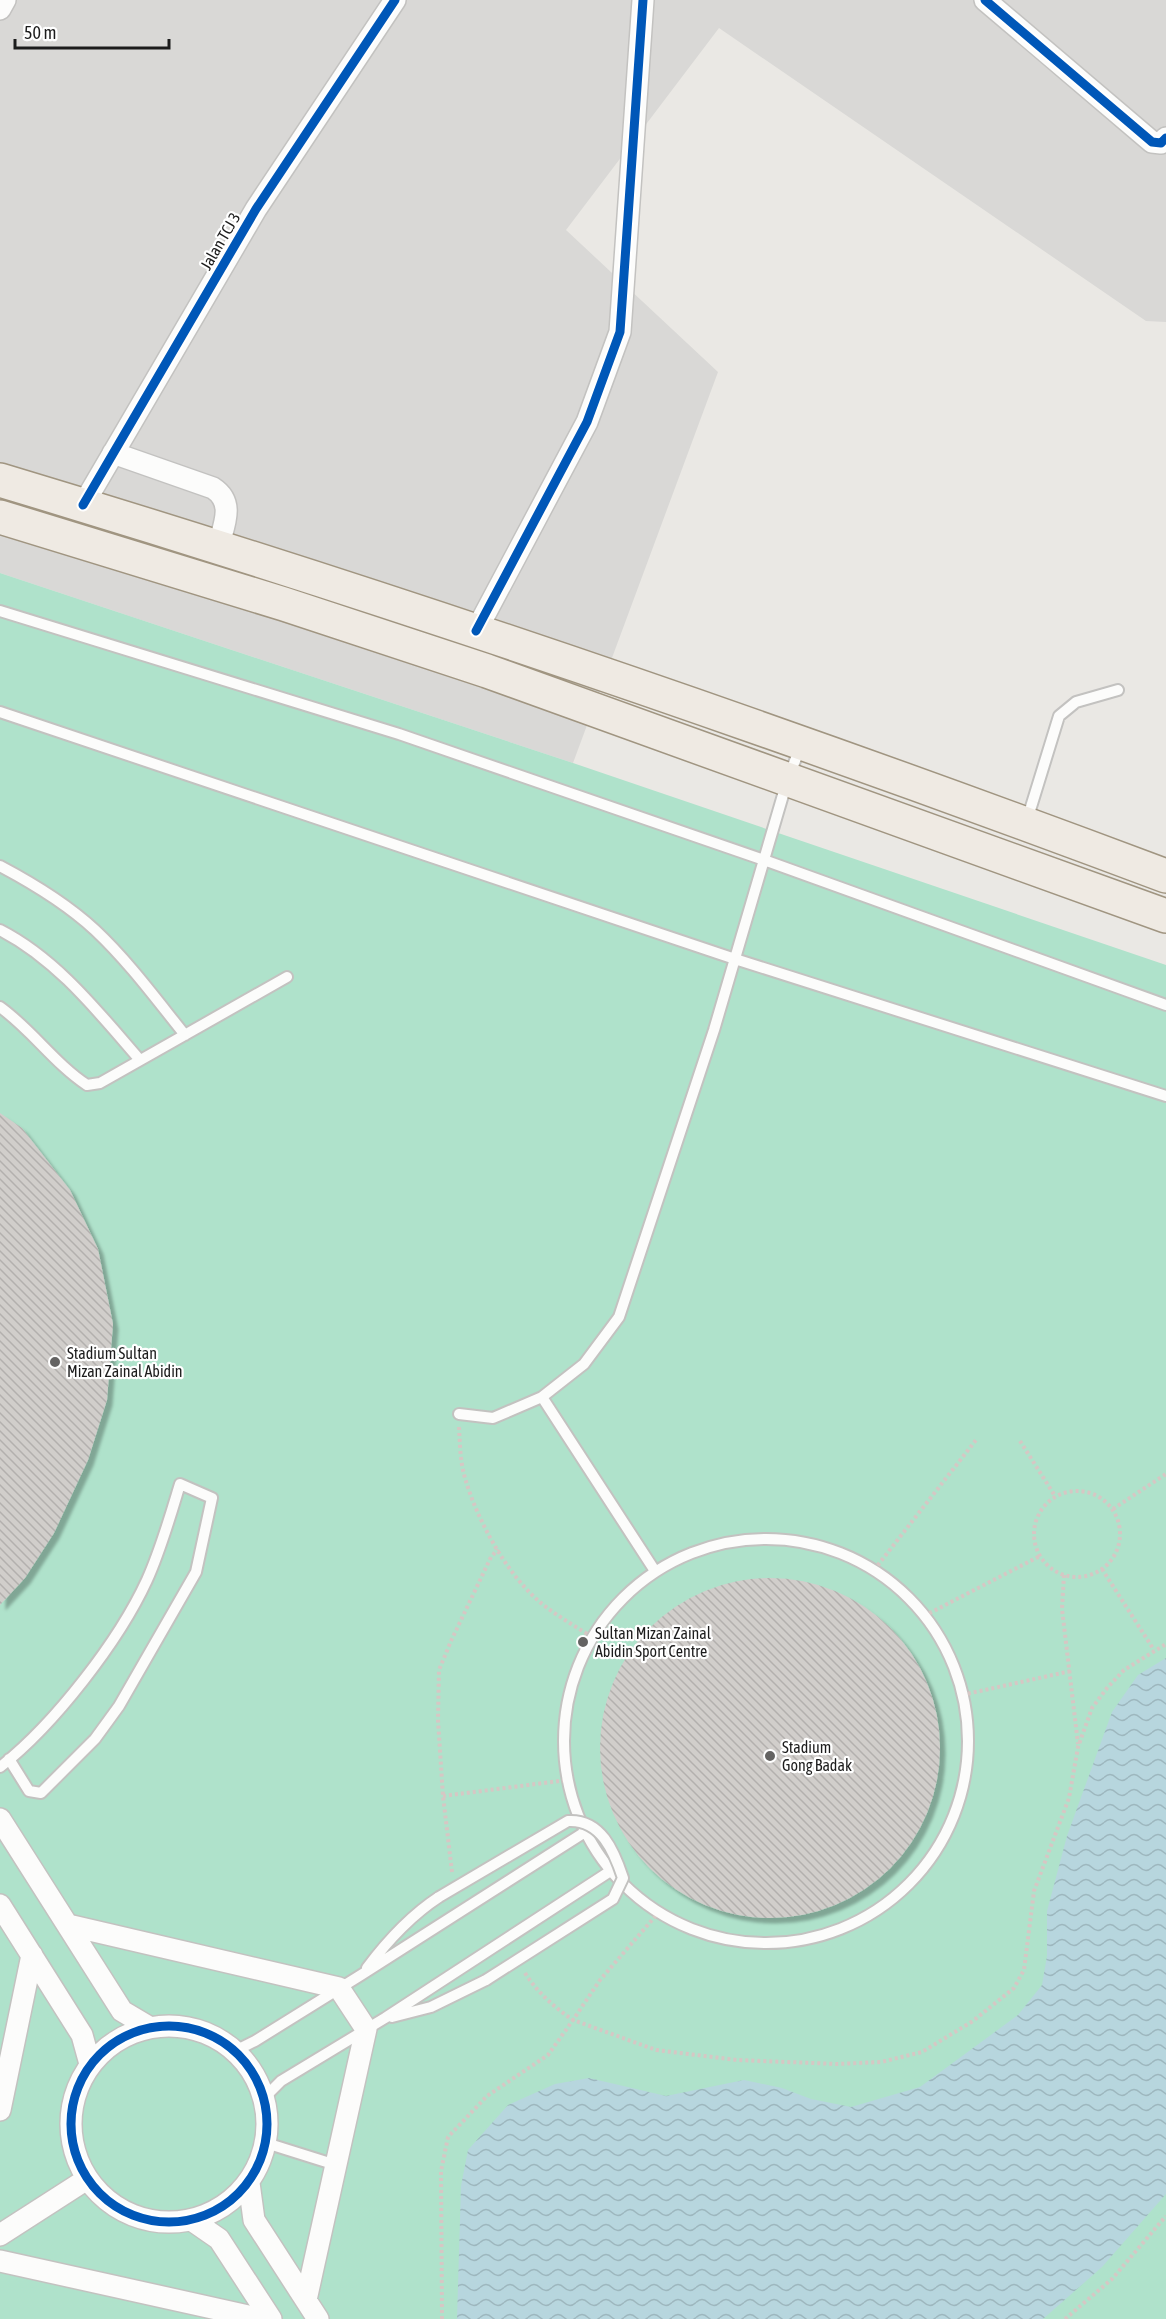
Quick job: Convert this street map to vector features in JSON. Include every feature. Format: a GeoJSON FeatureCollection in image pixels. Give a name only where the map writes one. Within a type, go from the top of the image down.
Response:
{"type":"FeatureCollection","features":[{"type":"Feature","properties":{"kind":"main road"},"geometry":{"type":"LineString","coordinates":[[0,480],[476,631],[802,743],[1166,876]]}},
{"type":"Feature","properties":{"kind":"main road"},"geometry":{"type":"LineString","coordinates":[[0,518],[285,603],[488,671],[1166,916]]}},
{"type":"Feature","properties":{"kind":"street"},"geometry":{"type":"LineString","coordinates":[[0,9],[5,0]]}},
{"type":"Feature","properties":{"kind":"street","name":"Jalan TCJ 3"},"geometry":{"type":"LineString","coordinates":[[83,505],[256,209],[395,0]]}},
{"type":"Feature","properties":{"kind":"street"},"geometry":{"type":"LineString","coordinates":[[476,631],[587,422],[620,332],[643,0]]}},
{"type":"Feature","properties":{"kind":"street"},"geometry":{"type":"LineString","coordinates":[[986,0],[1152,142],[1161,143],[1166,138]]}},
{"type":"Feature","properties":{"kind":"street"},"geometry":{"type":"LineString","coordinates":[[113,453],[221,493],[226,500],[227,508],[218,548]]}},
{"type":"Feature","properties":{"kind":"street"},"geometry":{"type":"LineString","coordinates":[[0,1819],[122,2011],[149,2027]]}},
{"type":"Feature","properties":{"kind":"street"},"geometry":{"type":"LineString","coordinates":[[0,1905],[82,2035],[90,2064]]}},
{"type":"Feature","properties":{"kind":"street"},"geometry":{"type":"LineString","coordinates":[[68,1925],[339,1988],[366,2029],[306,2300]]}},
{"type":"Feature","properties":{"kind":"street"},"geometry":{"type":"LineString","coordinates":[[0,2110],[32,1955]]}},
{"type":"Feature","properties":{"kind":"street"},"geometry":{"type":"LineString","coordinates":[[172,2025],[195,2029],[216,2037],[235,2051],[248,2065],[264,2098],[268,2121],[266,2143],[260,2164],[249,2183],[224,2207],[193,2221],[163,2223],[134,2217],[107,2201],[87,2179],[76,2157],[71,2133],[71,2109],[78,2085],[90,2064],[106,2047],[126,2034],[149,2027],[172,2025]]}},
{"type":"Feature","properties":{"kind":"street"},"geometry":{"type":"LineString","coordinates":[[0,2235],[87,2179]]}},
{"type":"Feature","properties":{"kind":"street"},"geometry":{"type":"LineString","coordinates":[[249,2183],[254,2220],[318,2319]]}},
{"type":"Feature","properties":{"kind":"street"},"geometry":{"type":"LineString","coordinates":[[193,2221],[219,2239],[271,2319]]}},
{"type":"Feature","properties":{"kind":"street"},"geometry":{"type":"LineString","coordinates":[[0,2260],[262,2319]]}},
{"type":"Feature","properties":{"kind":"lane"},"geometry":{"type":"LineString","coordinates":[[0,610],[399,734],[764,860],[1166,1005]]}},
{"type":"Feature","properties":{"kind":"lane"},"geometry":{"type":"LineString","coordinates":[[1026,823],[1059,716],[1076,702],[1118,690]]}},
{"type":"Feature","properties":{"kind":"lane"},"geometry":{"type":"LineString","coordinates":[[0,712],[735,959],[1166,1096]]}},
{"type":"Feature","properties":{"kind":"lane"},"geometry":{"type":"LineString","coordinates":[[459,1414],[493,1418],[542,1396],[584,1364],[619,1317],[714,1030],[788,778],[802,743]]}},
{"type":"Feature","properties":{"kind":"lane"},"geometry":{"type":"LineString","coordinates":[[0,866],[41,888],[94,929],[125,961],[185,1035]]}},
{"type":"Feature","properties":{"kind":"lane"},"geometry":{"type":"LineString","coordinates":[[0,930],[57,970],[140,1060]]}},
{"type":"Feature","properties":{"kind":"lane"},"geometry":{"type":"LineString","coordinates":[[0,1007],[13,1017],[67,1072],[87,1085],[100,1083],[287,977]]}},
{"type":"Feature","properties":{"kind":"lane"},"geometry":{"type":"LineString","coordinates":[[542,1396],[655,1571]]}},
{"type":"Feature","properties":{"kind":"lane"},"geometry":{"type":"LineString","coordinates":[[0,1767],[68,1698],[115,1638],[147,1581],[164,1538],[180,1484],[212,1498],[196,1572],[119,1706],[95,1739],[41,1793],[29,1791],[9,1759]]}},
{"type":"Feature","properties":{"kind":"lane"},"geometry":{"type":"LineString","coordinates":[[764,1538],[796,1540],[856,1560],[874,1570],[901,1591],[924,1616],[948,1653],[962,1695],[968,1740],[967,1763],[957,1808],[949,1829],[925,1867],[893,1900],[855,1924],[834,1933],[789,1942],[744,1943],[699,1932],[658,1912],[616,1877],[585,1832],[567,1780],[565,1721],[572,1682],[592,1637],[626,1593],[655,1571],[673,1560],[712,1545],[733,1540],[764,1538]]}},
{"type":"Feature","properties":{"kind":"lane"},"geometry":{"type":"LineString","coordinates":[[362,1975],[397,1931],[422,1908],[559,1825],[578,1820],[596,1828],[616,1860],[623,1878],[613,1899],[486,1980],[431,2007],[385,2018]]}},
{"type":"Feature","properties":{"kind":"lane"},"geometry":{"type":"LineString","coordinates":[[235,2051],[362,1975],[585,1832]]}},
{"type":"Feature","properties":{"kind":"lane"},"geometry":{"type":"LineString","coordinates":[[264,2098],[281,2081],[385,2018],[612,1870]]}},
{"type":"Feature","properties":{"kind":"lane"},"geometry":{"type":"LineString","coordinates":[[266,2143],[336,2164]]}},
{"type":"Feature","properties":{"kind":"path"},"geometry":{"type":"LineString","coordinates":[[459,1414],[460,1450],[465,1477],[478,1514],[498,1549],[517,1578],[541,1603],[592,1637]]}},
{"type":"Feature","properties":{"kind":"path"},"geometry":{"type":"LineString","coordinates":[[874,1570],[976,1440]]}},
{"type":"Feature","properties":{"kind":"path"},"geometry":{"type":"LineString","coordinates":[[1020,1441],[1055,1496]]}},
{"type":"Feature","properties":{"kind":"path"},"geometry":{"type":"LineString","coordinates":[[1113,1509],[1166,1474]]}},
{"type":"Feature","properties":{"kind":"path"},"geometry":{"type":"LineString","coordinates":[[1082,1490],[1095,1494],[1113,1509],[1120,1526],[1120,1541],[1115,1555],[1102,1569],[1079,1577],[1064,1575],[1051,1568],[1040,1556],[1034,1530],[1037,1517],[1055,1496],[1068,1491],[1082,1490]]}},
{"type":"Feature","properties":{"kind":"path"},"geometry":{"type":"LineString","coordinates":[[453,1888],[442,1796],[438,1720],[439,1670],[486,1568],[498,1549]]}},
{"type":"Feature","properties":{"kind":"path"},"geometry":{"type":"LineString","coordinates":[[924,1616],[1040,1556]]}},
{"type":"Feature","properties":{"kind":"path"},"geometry":{"type":"LineString","coordinates":[[1102,1569],[1154,1650]]}},
{"type":"Feature","properties":{"kind":"path"},"geometry":{"type":"LineString","coordinates":[[1064,1575],[1062,1609],[1078,1747]]}},
{"type":"Feature","properties":{"kind":"path"},"geometry":{"type":"LineString","coordinates":[[517,1960],[534,1988],[573,2020],[656,2050],[736,2060],[837,2064],[881,2062],[922,2052],[973,2021],[1014,1988],[1024,1970],[1034,1891],[1069,1798],[1078,1747],[1092,1708],[1124,1670],[1166,1644]]}},
{"type":"Feature","properties":{"kind":"path"},"geometry":{"type":"LineString","coordinates":[[962,1695],[1071,1671]]}},
{"type":"Feature","properties":{"kind":"path"},"geometry":{"type":"LineString","coordinates":[[442,1796],[567,1780]]}},
{"type":"Feature","properties":{"kind":"path"},"geometry":{"type":"LineString","coordinates":[[442,2319],[441,2171],[448,2137],[487,2096],[548,2055],[600,1980],[658,1912]]}},
{"type":"Feature","properties":{"kind":"path"},"geometry":{"type":"LineString","coordinates":[[1065,2319],[1112,2279],[1166,2216]]}},
{"type":"Feature","properties":{"kind":"shaded area"},"geometry":{"type":"Polygon","coordinates":[[[0,0],[1166,0],[1166,322],[1146,321],[719,28],[566,230],[718,372],[573,763],[0,573],[0,0]]]}},
{"type":"Feature","properties":{"kind":"green space","name":"Sultan Mizan Zainal Abidin Sport Centre"},"geometry":{"type":"Polygon","coordinates":[[[0,573],[573,763],[1166,965],[1166,2319],[0,2319],[0,573]]]}},
{"type":"Feature","properties":{"kind":"water"},"geometry":{"type":"Polygon","coordinates":[[[1166,1658],[1166,2194],[1102,2267],[1043,2319],[457,2319],[461,2186],[468,2150],[508,2105],[555,2084],[589,2078],[666,2096],[744,2080],[782,2088],[811,2099],[851,2107],[920,2087],[1018,2015],[1042,1985],[1047,1956],[1047,1911],[1067,1836],[1112,1712],[1138,1675],[1166,1658]]]}},
{"type":"Feature","properties":{"kind":"building","name":"Stadium Sultan Mizan Zainal Abidin"},"geometry":{"type":"Polygon","coordinates":[[[0,1113],[22,1128],[70,1190],[98,1249],[113,1324],[107,1400],[88,1460],[54,1533],[25,1578],[0,1605],[0,1113]]]}},
{"type":"Feature","properties":{"kind":"building","name":"Stadium Gong Badak"},"geometry":{"type":"Polygon","coordinates":[[[770,1578],[819,1585],[850,1598],[878,1616],[902,1640],[920,1668],[933,1699],[940,1748],[933,1797],[920,1828],[902,1856],[878,1880],[850,1898],[819,1911],[770,1918],[721,1911],[690,1898],[662,1880],[638,1856],[620,1828],[607,1797],[600,1748],[607,1699],[620,1668],[638,1640],[662,1616],[690,1598],[721,1585],[770,1578]]]}},
{"type":"Feature","properties":{"kind":"cycle path"},"geometry":{"type":"LineString","coordinates":[[83,505],[256,209],[395,0]]}},
{"type":"Feature","properties":{"kind":"cycle path"},"geometry":{"type":"LineString","coordinates":[[476,631],[587,422],[620,332],[643,0]]}},
{"type":"Feature","properties":{"kind":"cycle path"},"geometry":{"type":"LineString","coordinates":[[985,0],[1152,142],[1161,143],[1166,138]]}},
{"type":"Feature","properties":{"kind":"cycle path"},"geometry":{"type":"LineString","coordinates":[[179,2026],[207,2033],[224,2042],[239,2054],[251,2069],[260,2086],[266,2105],[267,2124],[266,2143],[260,2162],[251,2179],[239,2194],[224,2206],[207,2215],[188,2221],[159,2222],[131,2215],[114,2206],[99,2194],[87,2179],[78,2162],[72,2143],[71,2114],[78,2086],[87,2069],[99,2054],[114,2042],[131,2033],[150,2027],[179,2026]]}},
{"type":"Feature","properties":{"kind":"place","name":"Stadium Sultan Mizan Zainal Abidin"},"geometry":{"type":"Point","coordinates":[55,1362]}},
{"type":"Feature","properties":{"kind":"place","name":"Sultan Mizan Zainal Abidin Sport Centre"},"geometry":{"type":"Point","coordinates":[583,1642]}},
{"type":"Feature","properties":{"kind":"place","name":"Stadium Gong Badak"},"geometry":{"type":"Point","coordinates":[770,1756]}}]}
